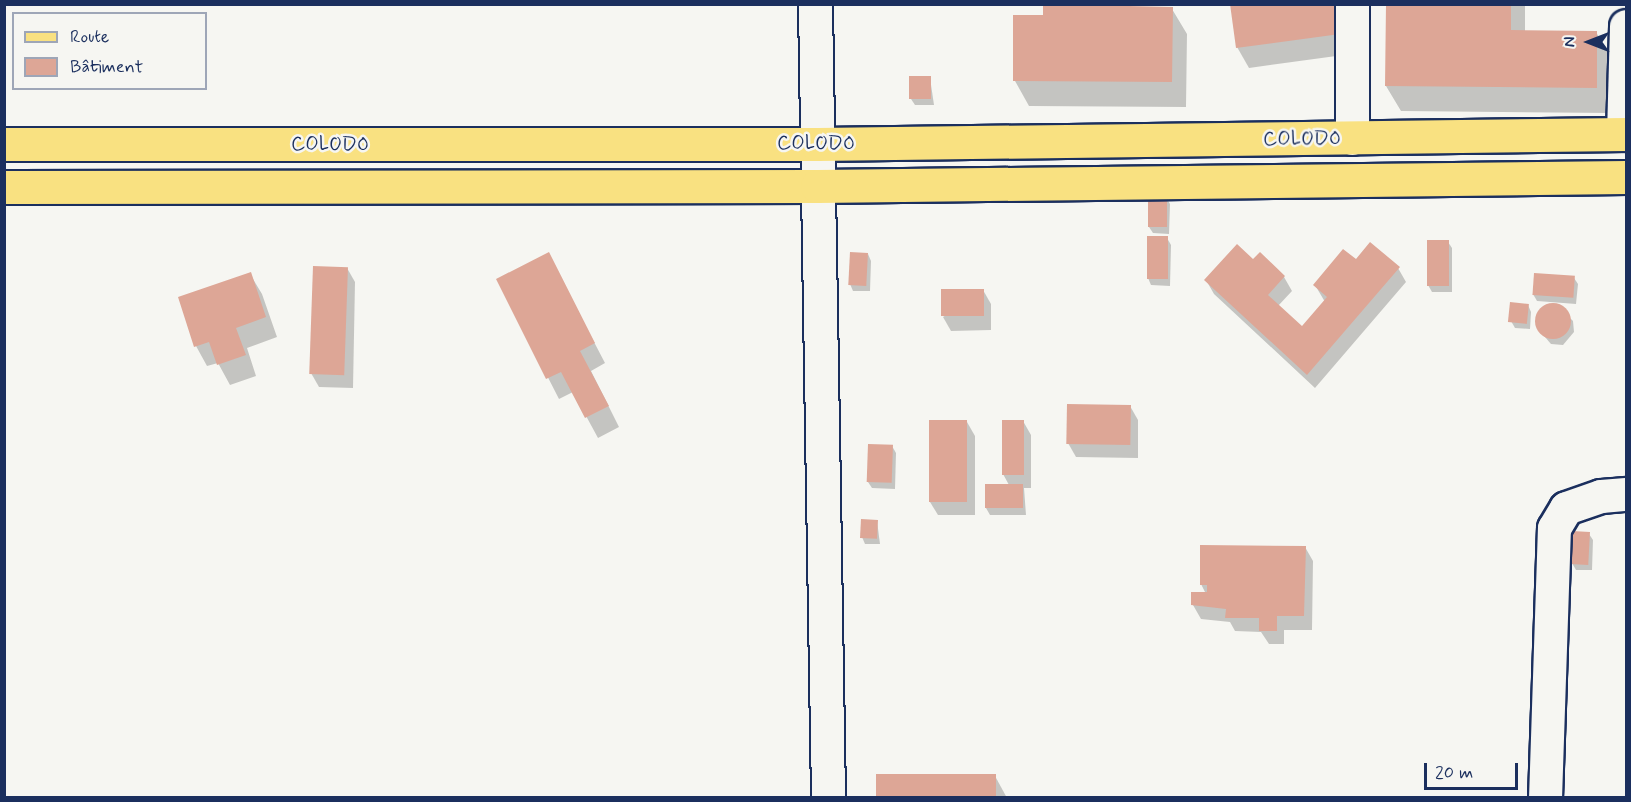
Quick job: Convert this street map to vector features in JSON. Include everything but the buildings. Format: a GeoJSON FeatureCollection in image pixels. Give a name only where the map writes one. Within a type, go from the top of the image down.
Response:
{"type":"FeatureCollection","features":[{"type":"Feature","properties":{"kind":"main road","name":"COLODO"},"geometry":{"type":"LineString","coordinates":[[4,144],[817,144],[1625,134]]}},
{"type":"Feature","properties":{"kind":"main road"},"geometry":{"type":"LineString","coordinates":[[4,187],[817,186],[1626,177]]}},
{"type":"Feature","properties":{"kind":"street"},"geometry":{"type":"LineString","coordinates":[[815,4],[828,798]]}},
{"type":"Feature","properties":{"kind":"street"},"geometry":{"type":"LineString","coordinates":[[1352,4],[1353,138]]}},
{"type":"Feature","properties":{"kind":"street"},"geometry":{"type":"LineString","coordinates":[[1625,134],[1626,26]]}},
{"type":"Feature","properties":{"kind":"street"},"geometry":{"type":"LineString","coordinates":[[1545,798],[1554,528],[1566,508],[1601,496],[1626,494]]}}]}
